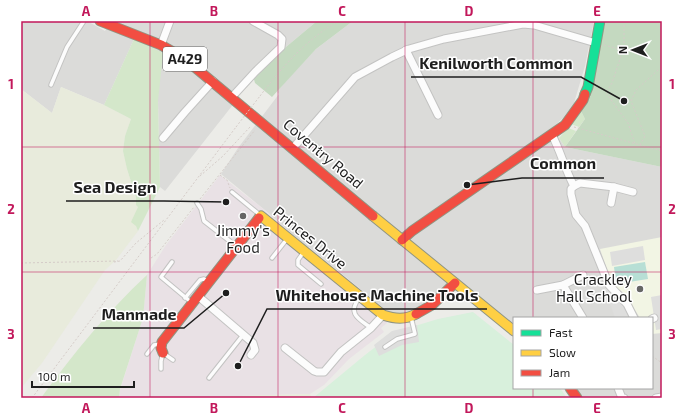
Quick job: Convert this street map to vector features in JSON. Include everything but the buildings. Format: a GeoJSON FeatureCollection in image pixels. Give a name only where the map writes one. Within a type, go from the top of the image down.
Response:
{"type":"FeatureCollection","features":[{"type":"Feature","properties":{"kind":"street","name":"Coventry Road"},"geometry":{"type":"LineString","coordinates":[[100,21],[161,45],[185,59],[402,240],[513,330]]}},
{"type":"Feature","properties":{"kind":"street"},"geometry":{"type":"LineString","coordinates":[[161,45],[170,21]]}},
{"type":"Feature","properties":{"kind":"street"},"geometry":{"type":"LineString","coordinates":[[232,97],[281,47],[282,39],[278,35],[253,21]]}},
{"type":"Feature","properties":{"kind":"street"},"geometry":{"type":"LineString","coordinates":[[402,240],[412,231],[565,125],[580,105],[586,94],[600,21]]}},
{"type":"Feature","properties":{"kind":"street"},"geometry":{"type":"LineString","coordinates":[[293,148],[355,77],[406,50],[454,37],[523,24],[534,25],[596,42]]}},
{"type":"Feature","properties":{"kind":"street"},"geometry":{"type":"LineString","coordinates":[[406,50],[438,115]]}},
{"type":"Feature","properties":{"kind":"street"},"geometry":{"type":"LineString","coordinates":[[163,138],[213,81]]}},
{"type":"Feature","properties":{"kind":"street"},"geometry":{"type":"LineString","coordinates":[[552,135],[559,148],[567,174],[574,186]]}},
{"type":"Feature","properties":{"kind":"street"},"geometry":{"type":"LineString","coordinates":[[633,192],[614,187],[580,183],[572,188],[571,194],[576,215],[585,226],[609,285],[627,304],[634,317]]}},
{"type":"Feature","properties":{"kind":"street"},"geometry":{"type":"LineString","coordinates":[[612,203],[614,187]]}},
{"type":"Feature","properties":{"kind":"street","name":"Princes Drive"},"geometry":{"type":"LineString","coordinates":[[162,349],[162,342],[192,299],[209,282],[261,216],[383,314],[395,319],[411,316],[433,305],[456,283]]}},
{"type":"Feature","properties":{"kind":"street"},"geometry":{"type":"LineString","coordinates":[[537,290],[563,285],[583,275]]}},
{"type":"Feature","properties":{"kind":"street"},"geometry":{"type":"LineString","coordinates":[[563,285],[582,317]]}},
{"type":"Feature","properties":{"kind":"street"},"geometry":{"type":"LineString","coordinates":[[192,299],[244,334],[254,344],[255,350],[252,355]]}},
{"type":"Feature","properties":{"kind":"street"},"geometry":{"type":"LineString","coordinates":[[286,348],[310,369],[320,373],[327,369],[341,352],[371,328],[383,314]]}},
{"type":"Feature","properties":{"kind":"street"},"geometry":{"type":"LineString","coordinates":[[571,389],[577,398]]}},
{"type":"Feature","properties":{"kind":"street"},"geometry":{"type":"LineString","coordinates":[[618,389],[622,398],[624,398]]}},
{"type":"Feature","properties":{"kind":"street"},"geometry":{"type":"LineString","coordinates":[[656,398],[662,397]]}},
{"type":"Feature","properties":{"kind":"lane"},"geometry":{"type":"LineString","coordinates":[[52,85],[67,48],[84,21]]}},
{"type":"Feature","properties":{"kind":"lane"},"geometry":{"type":"LineString","coordinates":[[232,192],[261,216]]}},
{"type":"Feature","properties":{"kind":"lane"},"geometry":{"type":"LineString","coordinates":[[197,203],[201,209],[204,221],[237,247]]}},
{"type":"Feature","properties":{"kind":"lane"},"geometry":{"type":"LineString","coordinates":[[272,258],[288,238]]}},
{"type":"Feature","properties":{"kind":"lane"},"geometry":{"type":"LineString","coordinates":[[305,251],[298,260],[298,265],[321,284]]}},
{"type":"Feature","properties":{"kind":"lane"},"geometry":{"type":"LineString","coordinates":[[172,262],[161,277],[192,299]]}},
{"type":"Feature","properties":{"kind":"lane"},"geometry":{"type":"LineString","coordinates":[[361,296],[354,305],[354,312],[356,316],[371,328]]}},
{"type":"Feature","properties":{"kind":"lane"},"geometry":{"type":"LineString","coordinates":[[385,347],[397,339],[415,334],[411,316]]}},
{"type":"Feature","properties":{"kind":"lane"},"geometry":{"type":"LineString","coordinates":[[209,378],[244,334]]}},
{"type":"Feature","properties":{"kind":"lane"},"geometry":{"type":"LineString","coordinates":[[147,354],[154,345],[157,344],[173,360]]}},
{"type":"Feature","properties":{"kind":"lane"},"geometry":{"type":"LineString","coordinates":[[161,369],[160,361],[162,349]]}},
{"type":"Feature","properties":{"kind":"path"},"geometry":{"type":"LineString","coordinates":[[32,398],[166,218],[290,59],[326,28],[338,21]]}},
{"type":"Feature","properties":{"kind":"path"},"geometry":{"type":"LineString","coordinates":[[624,21],[623,50],[612,83],[606,93],[628,123],[635,144]]}},
{"type":"Feature","properties":{"kind":"path"},"geometry":{"type":"LineString","coordinates":[[596,42],[623,50]]}},
{"type":"Feature","properties":{"kind":"path"},"geometry":{"type":"LineString","coordinates":[[640,145],[645,136],[631,101],[636,90],[658,70],[662,69]]}},
{"type":"Feature","properties":{"kind":"path"},"geometry":{"type":"LineString","coordinates":[[198,177],[223,156],[259,120]]}},
{"type":"Feature","properties":{"kind":"path"},"geometry":{"type":"LineString","coordinates":[[151,258],[157,254],[220,174],[259,120]]}},
{"type":"Feature","properties":{"kind":"path"},"geometry":{"type":"LineString","coordinates":[[565,125],[662,151]]}},
{"type":"Feature","properties":{"kind":"path"},"geometry":{"type":"LineString","coordinates":[[220,174],[227,180],[232,192]]}},
{"type":"Feature","properties":{"kind":"path"},"geometry":{"type":"LineString","coordinates":[[21,263],[120,261],[136,243],[166,218]]}},
{"type":"Feature","properties":{"kind":"path"},"geometry":{"type":"LineString","coordinates":[[653,357],[662,363]]}},
{"type":"Feature","properties":{"kind":"shaded area"},"geometry":{"type":"Polygon","coordinates":[[[21,21],[87,21],[105,31],[111,21],[317,21],[274,57],[237,95],[239,97],[165,191],[160,187],[158,101],[134,39],[104,105],[61,87],[52,113],[21,89],[21,21]]]}},
{"type":"Feature","properties":{"kind":"shaded area"},"geometry":{"type":"Polygon","coordinates":[[[353,21],[594,21],[585,66],[574,103],[563,118],[552,128],[565,147],[662,167],[662,398],[581,398],[576,389],[653,389],[653,317],[513,317],[513,326],[457,280],[434,301],[408,313],[392,313],[387,311],[309,247],[308,248],[221,174],[238,148],[279,94],[277,92],[316,49],[353,21]]]}},
{"type":"Feature","properties":{"kind":"shaded area"},"geometry":{"type":"Polygon","coordinates":[[[61,87],[104,105],[131,119],[125,136],[123,151],[136,197],[136,205],[138,206],[136,226],[138,231],[116,260],[105,270],[42,363],[21,388],[21,89],[52,113],[61,87]]]}},
{"type":"Feature","properties":{"kind":"shaded area"},"geometry":{"type":"Polygon","coordinates":[[[220,175],[387,311],[387,323],[381,328],[384,332],[349,359],[324,385],[310,394],[119,398],[120,390],[143,318],[147,275],[166,245],[220,175]]]}},
{"type":"Feature","properties":{"kind":"shaded area","name":"Crackley Hall School"},"geometry":{"type":"Polygon","coordinates":[[[662,237],[662,333],[653,334],[653,317],[639,317],[625,294],[612,284],[600,249],[662,237]]]}},
{"type":"Feature","properties":{"kind":"shaded area"},"geometry":{"type":"Polygon","coordinates":[[[643,246],[645,260],[612,266],[610,252],[643,246]]]}},
{"type":"Feature","properties":{"kind":"shaded area"},"geometry":{"type":"Polygon","coordinates":[[[645,262],[648,279],[616,284],[614,267],[645,262]]]}},
{"type":"Feature","properties":{"kind":"shaded area"},"geometry":{"type":"Polygon","coordinates":[[[609,285],[633,317],[615,317],[605,289],[609,285]]]}},
{"type":"Feature","properties":{"kind":"shaded area"},"geometry":{"type":"Polygon","coordinates":[[[662,295],[662,329],[656,330],[651,297],[662,295]]]}},
{"type":"Feature","properties":{"kind":"shaded area"},"geometry":{"type":"Polygon","coordinates":[[[473,312],[513,344],[513,389],[561,389],[567,398],[313,398],[395,332],[438,319],[473,312]]]}},
{"type":"Feature","properties":{"kind":"shaded area"},"geometry":{"type":"Polygon","coordinates":[[[417,325],[419,342],[402,345],[379,356],[374,345],[392,331],[417,325]]]}},
{"type":"Feature","properties":{"kind":"shaded area"},"geometry":{"type":"Polygon","coordinates":[[[310,394],[312,398],[167,398],[310,394]]]}},
{"type":"Feature","properties":{"kind":"green space"},"geometry":{"type":"Polygon","coordinates":[[[317,21],[353,21],[316,49],[272,97],[255,83],[253,76],[317,21]]]}},
{"type":"Feature","properties":{"kind":"green space"},"geometry":{"type":"Polygon","coordinates":[[[606,21],[662,21],[662,167],[565,147],[585,119],[581,111],[606,21]]]}},
{"type":"Feature","properties":{"kind":"green space"},"geometry":{"type":"Polygon","coordinates":[[[134,39],[163,53],[158,101],[160,187],[138,231],[136,226],[131,222],[138,207],[136,205],[136,197],[123,151],[125,136],[131,119],[104,105],[134,39]]]}},
{"type":"Feature","properties":{"kind":"green space"},"geometry":{"type":"Polygon","coordinates":[[[581,111],[585,119],[579,127],[571,124],[581,111]]]}},
{"type":"Feature","properties":{"kind":"green space"},"geometry":{"type":"Polygon","coordinates":[[[568,128],[576,131],[565,147],[559,138],[568,128]]]}},
{"type":"Feature","properties":{"kind":"green space"},"geometry":{"type":"Polygon","coordinates":[[[147,275],[143,318],[120,389],[119,398],[41,398],[65,365],[91,334],[132,289],[147,275]]]}},
{"type":"Feature","properties":{"kind":"traffic: fast"},"geometry":{"type":"LineString","coordinates":[[585,94],[588,87],[600,21]]}},
{"type":"Feature","properties":{"kind":"traffic: slow"},"geometry":{"type":"LineString","coordinates":[[259,218],[261,216],[383,315],[400,318],[416,314]]}},
{"type":"Feature","properties":{"kind":"traffic: slow"},"geometry":{"type":"LineString","coordinates":[[373,216],[513,330]]}},
{"type":"Feature","properties":{"kind":"traffic: jam"},"geometry":{"type":"LineString","coordinates":[[100,21],[161,45],[185,59],[373,216]]}},
{"type":"Feature","properties":{"kind":"traffic: jam"},"geometry":{"type":"LineString","coordinates":[[402,240],[412,231],[565,125],[583,100],[585,94]]}},
{"type":"Feature","properties":{"kind":"traffic: jam"},"geometry":{"type":"LineString","coordinates":[[163,353],[161,348],[162,342],[259,218]]}},
{"type":"Feature","properties":{"kind":"traffic: jam"},"geometry":{"type":"LineString","coordinates":[[416,314],[432,305],[455,283]]}},
{"type":"Feature","properties":{"kind":"traffic: jam"},"geometry":{"type":"LineString","coordinates":[[571,389],[577,398]]}},
{"type":"Feature","properties":{"kind":"place","name":"Kenilworth Common"},"geometry":{"type":"Point","coordinates":[624,101]}},
{"type":"Feature","properties":{"kind":"place","name":"Common"},"geometry":{"type":"Point","coordinates":[467,185]}},
{"type":"Feature","properties":{"kind":"place","name":"Sea Design"},"geometry":{"type":"Point","coordinates":[226,202]}},
{"type":"Feature","properties":{"kind":"place","name":"Jimmy's Food"},"geometry":{"type":"Point","coordinates":[243,216]}},
{"type":"Feature","properties":{"kind":"place","name":"Crackley Hall School"},"geometry":{"type":"Point","coordinates":[640,289]}},
{"type":"Feature","properties":{"kind":"place","name":"Manmade"},"geometry":{"type":"Point","coordinates":[226,293]}},
{"type":"Feature","properties":{"kind":"place","name":"Whitehouse Machine Tools"},"geometry":{"type":"Point","coordinates":[238,366]}}]}
